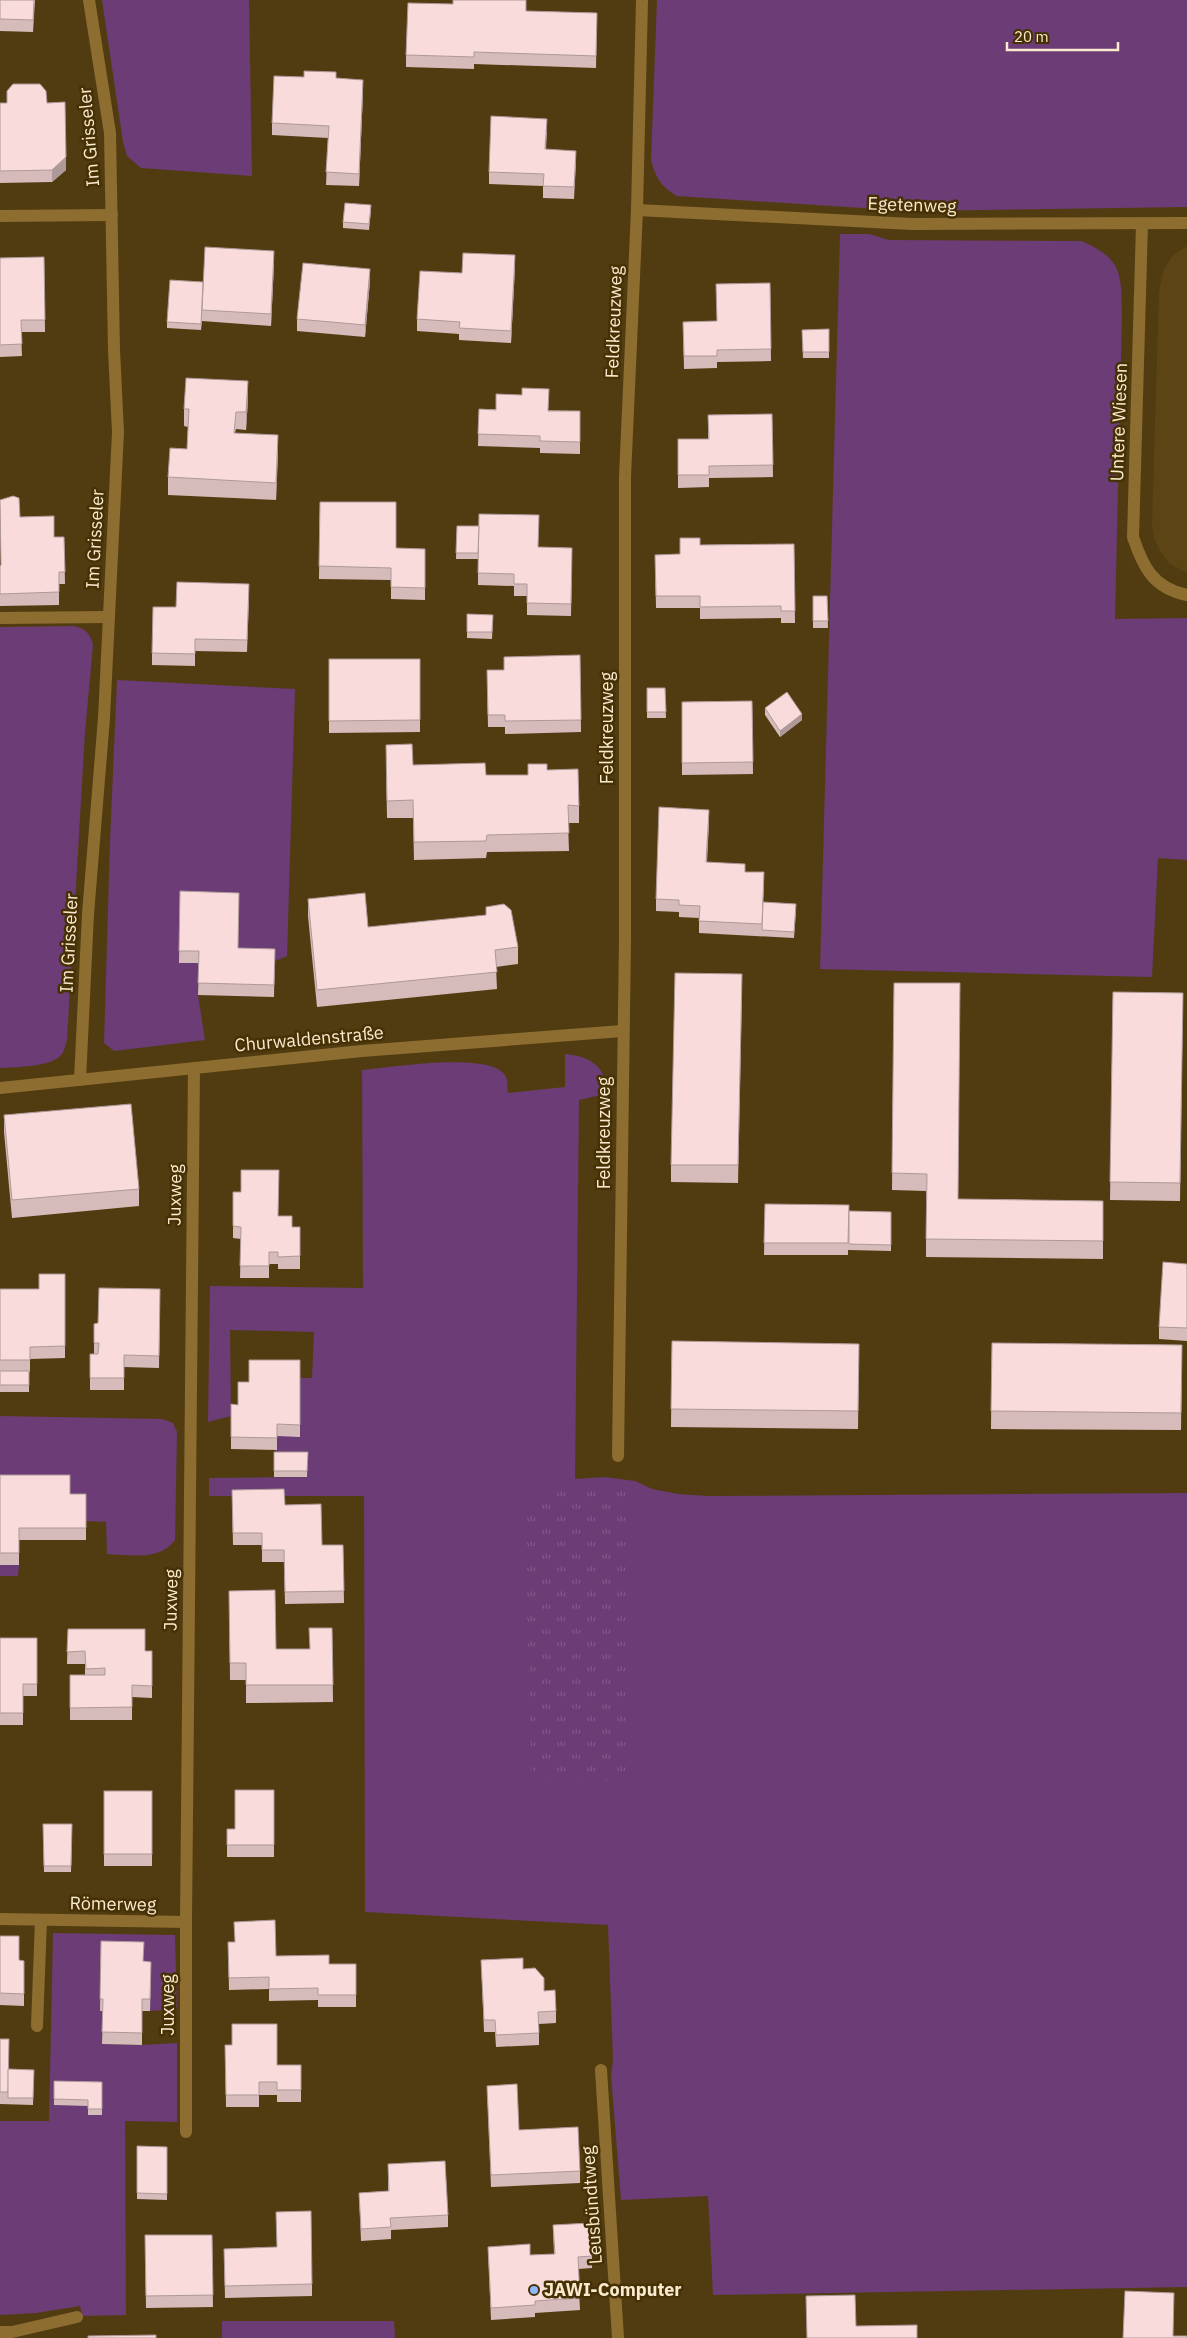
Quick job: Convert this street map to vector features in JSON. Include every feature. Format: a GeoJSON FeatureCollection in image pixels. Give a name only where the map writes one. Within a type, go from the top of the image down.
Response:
{"type":"FeatureCollection","features":[{"type":"Feature","properties":{"kind":"street","name":"Im Grisseler"},"geometry":{"type":"LineString","coordinates":[[80,1080],[88,914],[104,718],[118,432],[114,350],[110,133],[89,0]]}},
{"type":"Feature","properties":{"kind":"street","name":"Feldkreuzweg"},"geometry":{"type":"LineString","coordinates":[[618,1456],[622,1293],[626,477],[637,210],[642,0]]}},
{"type":"Feature","properties":{"kind":"street","name":"Egetenweg"},"geometry":{"type":"LineString","coordinates":[[637,210],[912,224],[1187,223]]}},
{"type":"Feature","properties":{"kind":"street"},"geometry":{"type":"LineString","coordinates":[[0,216],[112,216]]}},
{"type":"Feature","properties":{"kind":"street","name":"Untere Wiesen"},"geometry":{"type":"LineString","coordinates":[[1142,224],[1133,537],[1141,562],[1155,580],[1172,592],[1187,595]]}},
{"type":"Feature","properties":{"kind":"street"},"geometry":{"type":"LineString","coordinates":[[0,618],[109,617]]}},
{"type":"Feature","properties":{"kind":"street","name":"Churwaldenstraße"},"geometry":{"type":"LineString","coordinates":[[0,1088],[362,1051],[622,1032]]}},
{"type":"Feature","properties":{"kind":"street","name":"Juxweg"},"geometry":{"type":"LineString","coordinates":[[186,2132],[186,1922],[194,1068]]}},
{"type":"Feature","properties":{"kind":"street","name":"Römerweg"},"geometry":{"type":"LineString","coordinates":[[0,1919],[186,1922]]}},
{"type":"Feature","properties":{"kind":"street"},"geometry":{"type":"LineString","coordinates":[[37,2026],[40,1920]]}},
{"type":"Feature","properties":{"kind":"street","name":"Leusbündtweg"},"geometry":{"type":"LineString","coordinates":[[601,2070],[618,2338]]}},
{"type":"Feature","properties":{"kind":"street"},"geometry":{"type":"LineString","coordinates":[[8,2334],[77,2317]]}},
{"type":"Feature","properties":{"kind":"shaded area"},"geometry":{"type":"Polygon","coordinates":[[[1187,246],[1187,573],[1170,564],[1160,551],[1154,538],[1152,524],[1159,292],[1163,272],[1172,256],[1187,246]]]}},
{"type":"Feature","properties":{"kind":"green space"},"geometry":{"type":"Polygon","coordinates":[[[102,0],[249,0],[252,176],[141,168],[127,156],[123,142],[102,0]]]}},
{"type":"Feature","properties":{"kind":"green space"},"geometry":{"type":"Polygon","coordinates":[[[657,0],[1187,0],[1187,207],[909,211],[677,196],[666,189],[660,181],[651,160],[657,0]]]}},
{"type":"Feature","properties":{"kind":"green space"},"geometry":{"type":"Polygon","coordinates":[[[840,234],[869,234],[889,240],[1082,241],[1105,255],[1117,269],[1120,278],[1122,315],[1115,619],[1187,618],[1187,860],[1158,858],[1152,977],[820,969],[840,234]]]}},
{"type":"Feature","properties":{"kind":"green space"},"geometry":{"type":"Polygon","coordinates":[[[74,626],[87,632],[93,645],[85,732],[67,1040],[62,1053],[50,1062],[33,1066],[0,1068],[0,627],[74,626]]]}},
{"type":"Feature","properties":{"kind":"green space"},"geometry":{"type":"Polygon","coordinates":[[[117,680],[295,689],[287,956],[275,961],[179,963],[199,963],[198,995],[205,1040],[114,1051],[104,1043],[117,680]]]}},
{"type":"Feature","properties":{"kind":"green space"},"geometry":{"type":"Polygon","coordinates":[[[565,1054],[582,1057],[595,1064],[604,1076],[609,1093],[579,1100],[575,1479],[605,1477],[635,1481],[652,1489],[678,1494],[707,1496],[1187,1493],[1187,2287],[713,2295],[708,2196],[621,2200],[611,2075],[613,2060],[608,1925],[365,1912],[364,1496],[209,1496],[209,1478],[307,1477],[308,1458],[274,1458],[277,1436],[300,1436],[300,1378],[312,1378],[314,1332],[230,1330],[231,1416],[208,1422],[210,1286],[363,1288],[362,1070],[416,1064],[462,1062],[482,1064],[497,1069],[506,1077],[508,1093],[565,1087],[565,1054]]]}},
{"type":"Feature","properties":{"kind":"green space"},"geometry":{"type":"Polygon","coordinates":[[[0,1416],[162,1419],[173,1423],[177,1432],[175,1540],[169,1547],[153,1554],[135,1556],[107,1554],[106,1522],[86,1521],[86,1506],[0,1488],[0,1416]]]}},
{"type":"Feature","properties":{"kind":"green space"},"geometry":{"type":"Polygon","coordinates":[[[566,1483],[629,1490],[629,1780],[532,1779],[524,1515],[566,1483]]]}},
{"type":"Feature","properties":{"kind":"green space"},"geometry":{"type":"Polygon","coordinates":[[[0,1565],[19,1565],[18,1576],[0,1576],[0,1565]]]}},
{"type":"Feature","properties":{"kind":"green space"},"geometry":{"type":"Polygon","coordinates":[[[53,1933],[175,1935],[177,2009],[150,2011],[150,1974],[100,2011],[103,2011],[102,2044],[142,2045],[177,2043],[177,2122],[125,2121],[126,2315],[82,2316],[80,2306],[36,2313],[0,2315],[0,2121],[49,2121],[53,1933]]]}},
{"type":"Feature","properties":{"kind":"green space"},"geometry":{"type":"Polygon","coordinates":[[[222,2321],[394,2321],[395,2338],[222,2338],[222,2321]]]}},
{"type":"Feature","properties":{"kind":"building"},"geometry":{"type":"Polygon","coordinates":[[[0,0],[34,0],[33,20],[0,19],[0,0]]]}},
{"type":"Feature","properties":{"kind":"building"},"geometry":{"type":"Polygon","coordinates":[[[453,0],[526,0],[526,11],[597,13],[596,56],[474,52],[474,57],[406,55],[408,3],[453,4],[453,0]]]}},
{"type":"Feature","properties":{"kind":"building"},"geometry":{"type":"Polygon","coordinates":[[[304,71],[336,72],[336,78],[363,80],[359,174],[326,172],[329,126],[272,123],[274,76],[304,77],[304,71]]]}},
{"type":"Feature","properties":{"kind":"building"},"geometry":{"type":"Polygon","coordinates":[[[13,84],[40,84],[46,91],[47,103],[65,102],[66,157],[52,170],[0,171],[0,103],[7,103],[7,91],[13,84]]]}},
{"type":"Feature","properties":{"kind":"building"},"geometry":{"type":"Polygon","coordinates":[[[491,116],[547,119],[545,149],[576,151],[574,187],[543,186],[544,174],[489,172],[491,116]]]}},
{"type":"Feature","properties":{"kind":"building"},"geometry":{"type":"Polygon","coordinates":[[[345,203],[371,205],[369,224],[343,222],[345,203]]]}},
{"type":"Feature","properties":{"kind":"building"},"geometry":{"type":"Polygon","coordinates":[[[205,247],[274,251],[271,314],[202,310],[205,247]]]}},
{"type":"Feature","properties":{"kind":"building"},"geometry":{"type":"Polygon","coordinates":[[[463,253],[515,255],[511,331],[459,328],[460,322],[417,319],[420,271],[462,273],[463,253]]]}},
{"type":"Feature","properties":{"kind":"building"},"geometry":{"type":"Polygon","coordinates":[[[44,257],[45,320],[21,320],[22,344],[0,345],[0,258],[44,257]]]}},
{"type":"Feature","properties":{"kind":"building"},"geometry":{"type":"Polygon","coordinates":[[[303,263],[370,269],[365,325],[297,319],[303,263]]]}},
{"type":"Feature","properties":{"kind":"building"},"geometry":{"type":"Polygon","coordinates":[[[170,280],[203,282],[201,324],[167,322],[170,280]]]}},
{"type":"Feature","properties":{"kind":"building"},"geometry":{"type":"Polygon","coordinates":[[[770,283],[771,349],[717,350],[717,356],[684,356],[683,322],[717,321],[716,284],[770,283]]]}},
{"type":"Feature","properties":{"kind":"building"},"geometry":{"type":"Polygon","coordinates":[[[829,329],[829,352],[803,352],[802,330],[829,329]]]}},
{"type":"Feature","properties":{"kind":"building"},"geometry":{"type":"Polygon","coordinates":[[[186,378],[248,381],[246,412],[236,412],[234,433],[278,435],[276,483],[168,477],[170,448],[187,449],[189,409],[184,409],[186,378]]]}},
{"type":"Feature","properties":{"kind":"building"},"geometry":{"type":"Polygon","coordinates":[[[522,388],[549,389],[548,411],[580,411],[580,442],[540,441],[540,436],[478,434],[479,409],[496,410],[496,394],[522,395],[522,388]]]}},
{"type":"Feature","properties":{"kind":"building"},"geometry":{"type":"Polygon","coordinates":[[[772,414],[773,465],[709,466],[709,475],[678,475],[678,439],[709,439],[708,415],[772,414]]]}},
{"type":"Feature","properties":{"kind":"building"},"geometry":{"type":"Polygon","coordinates":[[[13,496],[19,498],[20,517],[54,516],[54,537],[64,537],[65,572],[59,572],[59,592],[0,594],[0,500],[13,496]]]}},
{"type":"Feature","properties":{"kind":"building"},"geometry":{"type":"Polygon","coordinates":[[[320,502],[396,502],[396,548],[425,549],[425,588],[391,587],[391,568],[319,566],[320,502]]]}},
{"type":"Feature","properties":{"kind":"building"},"geometry":{"type":"Polygon","coordinates":[[[479,514],[539,515],[538,547],[572,548],[571,604],[527,603],[527,584],[514,584],[514,574],[478,573],[479,514]]]}},
{"type":"Feature","properties":{"kind":"building"},"geometry":{"type":"Polygon","coordinates":[[[457,526],[479,526],[478,553],[456,553],[457,526]]]}},
{"type":"Feature","properties":{"kind":"building"},"geometry":{"type":"Polygon","coordinates":[[[680,538],[700,538],[700,545],[794,544],[795,611],[781,611],[781,606],[700,607],[700,596],[656,596],[655,555],[680,554],[680,538]]]}},
{"type":"Feature","properties":{"kind":"building"},"geometry":{"type":"Polygon","coordinates":[[[177,582],[249,584],[247,640],[195,639],[195,654],[152,653],[153,607],[176,607],[177,582]]]}},
{"type":"Feature","properties":{"kind":"building"},"geometry":{"type":"Polygon","coordinates":[[[813,596],[827,596],[828,621],[813,621],[813,596]]]}},
{"type":"Feature","properties":{"kind":"building"},"geometry":{"type":"Polygon","coordinates":[[[467,614],[493,615],[492,632],[467,632],[467,614]]]}},
{"type":"Feature","properties":{"kind":"building"},"geometry":{"type":"Polygon","coordinates":[[[580,655],[581,720],[505,721],[505,715],[488,715],[487,670],[504,670],[504,657],[580,655]]]}},
{"type":"Feature","properties":{"kind":"building"},"geometry":{"type":"Polygon","coordinates":[[[329,659],[420,659],[420,720],[329,721],[329,659]]]}},
{"type":"Feature","properties":{"kind":"building"},"geometry":{"type":"Polygon","coordinates":[[[647,688],[665,688],[666,712],[647,712],[647,688]]]}},
{"type":"Feature","properties":{"kind":"building"},"geometry":{"type":"Polygon","coordinates":[[[787,692],[802,714],[780,731],[765,708],[787,692]]]}},
{"type":"Feature","properties":{"kind":"building"},"geometry":{"type":"Polygon","coordinates":[[[752,701],[753,762],[682,763],[682,702],[752,701]]]}},
{"type":"Feature","properties":{"kind":"building"},"geometry":{"type":"Polygon","coordinates":[[[412,744],[413,765],[485,763],[486,775],[528,775],[528,764],[547,764],[547,770],[578,769],[579,806],[568,805],[569,833],[487,835],[486,841],[414,842],[413,800],[387,801],[386,745],[412,744]]]}},
{"type":"Feature","properties":{"kind":"building"},"geometry":{"type":"Polygon","coordinates":[[[659,807],[709,810],[706,862],[745,864],[745,872],[764,872],[762,924],[699,921],[700,906],[679,905],[679,900],[656,899],[659,807]]]}},
{"type":"Feature","properties":{"kind":"building"},"geometry":{"type":"Polygon","coordinates":[[[180,891],[239,893],[238,948],[275,949],[274,985],[198,983],[199,951],[179,951],[180,891]]]}},
{"type":"Feature","properties":{"kind":"building"},"geometry":{"type":"Polygon","coordinates":[[[365,893],[368,927],[486,915],[486,907],[504,904],[511,910],[518,947],[495,950],[497,972],[317,990],[308,899],[365,893]]]}},
{"type":"Feature","properties":{"kind":"building"},"geometry":{"type":"Polygon","coordinates":[[[763,902],[796,904],[794,932],[762,930],[763,902]]]}},
{"type":"Feature","properties":{"kind":"building"},"geometry":{"type":"Polygon","coordinates":[[[675,973],[742,974],[738,1165],[671,1165],[675,973]]]}},
{"type":"Feature","properties":{"kind":"building"},"geometry":{"type":"Polygon","coordinates":[[[894,983],[960,983],[958,1199],[1103,1201],[1103,1241],[926,1239],[927,1174],[892,1173],[894,983]]]}},
{"type":"Feature","properties":{"kind":"building"},"geometry":{"type":"Polygon","coordinates":[[[1113,992],[1183,993],[1180,1183],[1110,1182],[1113,992]]]}},
{"type":"Feature","properties":{"kind":"building"},"geometry":{"type":"Polygon","coordinates":[[[131,1104],[139,1189],[12,1200],[4,1115],[131,1104]]]}},
{"type":"Feature","properties":{"kind":"building"},"geometry":{"type":"Polygon","coordinates":[[[241,1170],[279,1170],[278,1216],[292,1216],[292,1227],[300,1227],[300,1256],[278,1257],[278,1252],[269,1252],[269,1266],[240,1266],[241,1227],[233,1226],[233,1192],[241,1192],[241,1170]]]}},
{"type":"Feature","properties":{"kind":"building"},"geometry":{"type":"Polygon","coordinates":[[[765,1204],[849,1205],[848,1243],[764,1243],[765,1204]]]}},
{"type":"Feature","properties":{"kind":"building"},"geometry":{"type":"Polygon","coordinates":[[[849,1211],[891,1212],[891,1245],[849,1244],[849,1211]]]}},
{"type":"Feature","properties":{"kind":"building"},"geometry":{"type":"Polygon","coordinates":[[[1163,1262],[1187,1264],[1187,1328],[1159,1327],[1163,1262]]]}},
{"type":"Feature","properties":{"kind":"building"},"geometry":{"type":"Polygon","coordinates":[[[39,1274],[65,1274],[65,1346],[30,1347],[30,1360],[0,1360],[0,1289],[39,1289],[39,1274]]]}},
{"type":"Feature","properties":{"kind":"building"},"geometry":{"type":"Polygon","coordinates":[[[99,1288],[160,1289],[159,1356],[124,1355],[124,1378],[90,1378],[90,1354],[98,1354],[99,1343],[94,1343],[94,1324],[98,1323],[99,1288]]]}},
{"type":"Feature","properties":{"kind":"building"},"geometry":{"type":"Polygon","coordinates":[[[672,1341],[859,1344],[858,1411],[671,1409],[672,1341]]]}},
{"type":"Feature","properties":{"kind":"building"},"geometry":{"type":"Polygon","coordinates":[[[992,1343],[1182,1345],[1181,1413],[991,1411],[992,1343]]]}},
{"type":"Feature","properties":{"kind":"building"},"geometry":{"type":"Polygon","coordinates":[[[249,1360],[300,1360],[300,1425],[277,1424],[277,1438],[231,1437],[231,1404],[238,1405],[238,1382],[249,1382],[249,1360]]]}},
{"type":"Feature","properties":{"kind":"building"},"geometry":{"type":"Polygon","coordinates":[[[0,1371],[29,1371],[29,1385],[0,1385],[0,1371]]]}},
{"type":"Feature","properties":{"kind":"building"},"geometry":{"type":"Polygon","coordinates":[[[274,1452],[308,1452],[307,1471],[274,1471],[274,1452]]]}},
{"type":"Feature","properties":{"kind":"building"},"geometry":{"type":"Polygon","coordinates":[[[0,1475],[70,1475],[70,1494],[86,1494],[86,1528],[19,1528],[19,1553],[0,1553],[0,1475]]]}},
{"type":"Feature","properties":{"kind":"building"},"geometry":{"type":"Polygon","coordinates":[[[284,1489],[285,1505],[321,1504],[322,1545],[343,1545],[344,1591],[285,1592],[284,1550],[262,1550],[262,1533],[233,1533],[232,1490],[284,1489]]]}},
{"type":"Feature","properties":{"kind":"building"},"geometry":{"type":"Polygon","coordinates":[[[275,1590],[276,1649],[310,1649],[309,1628],[332,1628],[333,1685],[246,1685],[246,1663],[230,1663],[229,1591],[275,1590]]]}},
{"type":"Feature","properties":{"kind":"building"},"geometry":{"type":"Polygon","coordinates":[[[68,1629],[145,1629],[145,1651],[152,1651],[152,1686],[132,1685],[132,1707],[70,1708],[70,1675],[105,1675],[105,1668],[86,1669],[85,1651],[67,1652],[68,1629]]]}},
{"type":"Feature","properties":{"kind":"building"},"geometry":{"type":"Polygon","coordinates":[[[0,1638],[37,1638],[37,1684],[23,1684],[23,1713],[0,1713],[0,1638]]]}},
{"type":"Feature","properties":{"kind":"building"},"geometry":{"type":"Polygon","coordinates":[[[235,1790],[274,1790],[274,1845],[227,1845],[227,1829],[235,1829],[235,1790]]]}},
{"type":"Feature","properties":{"kind":"building"},"geometry":{"type":"Polygon","coordinates":[[[104,1791],[152,1791],[152,1854],[104,1854],[104,1791]]]}},
{"type":"Feature","properties":{"kind":"building"},"geometry":{"type":"Polygon","coordinates":[[[43,1824],[72,1824],[71,1866],[44,1866],[43,1824]]]}},
{"type":"Feature","properties":{"kind":"building"},"geometry":{"type":"Polygon","coordinates":[[[275,1920],[276,1956],[329,1955],[329,1964],[356,1964],[356,1995],[318,1995],[318,1988],[269,1989],[269,1977],[229,1978],[228,1942],[235,1942],[234,1922],[275,1920]]]}},
{"type":"Feature","properties":{"kind":"building"},"geometry":{"type":"Polygon","coordinates":[[[0,1936],[19,1936],[19,1960],[24,1961],[24,1994],[0,1993],[0,1936]]]}},
{"type":"Feature","properties":{"kind":"building"},"geometry":{"type":"Polygon","coordinates":[[[101,1941],[144,1942],[143,1961],[151,1962],[150,1999],[142,1999],[142,2033],[102,2032],[103,1999],[100,1999],[101,1941]]]}},
{"type":"Feature","properties":{"kind":"building"},"geometry":{"type":"Polygon","coordinates":[[[523,1958],[523,1969],[535,1968],[544,1978],[544,1991],[555,1990],[556,2011],[538,2012],[539,2033],[496,2035],[495,2020],[484,2020],[481,1960],[523,1958]]]}},
{"type":"Feature","properties":{"kind":"building"},"geometry":{"type":"Polygon","coordinates":[[[232,2024],[277,2024],[277,2065],[301,2065],[301,2090],[277,2090],[277,2082],[259,2082],[259,2095],[226,2095],[225,2045],[232,2045],[232,2024]]]}},
{"type":"Feature","properties":{"kind":"building"},"geometry":{"type":"Polygon","coordinates":[[[0,2039],[9,2039],[8,2092],[0,2092],[0,2039]]]}},
{"type":"Feature","properties":{"kind":"building"},"geometry":{"type":"Polygon","coordinates":[[[8,2069],[34,2070],[33,2098],[8,2098],[8,2069]]]}},
{"type":"Feature","properties":{"kind":"building"},"geometry":{"type":"Polygon","coordinates":[[[54,2081],[102,2082],[102,2109],[88,2109],[88,2100],[54,2099],[54,2081]]]}},
{"type":"Feature","properties":{"kind":"building"},"geometry":{"type":"Polygon","coordinates":[[[517,2084],[519,2130],[578,2127],[580,2171],[491,2175],[487,2086],[517,2084]]]}},
{"type":"Feature","properties":{"kind":"building"},"geometry":{"type":"Polygon","coordinates":[[[137,2146],[167,2147],[167,2194],[137,2193],[137,2146]]]}},
{"type":"Feature","properties":{"kind":"building"},"geometry":{"type":"Polygon","coordinates":[[[445,2161],[448,2215],[390,2218],[391,2227],[361,2229],[359,2193],[389,2191],[388,2164],[445,2161]]]}},
{"type":"Feature","properties":{"kind":"building"},"geometry":{"type":"Polygon","coordinates":[[[311,2211],[312,2284],[225,2286],[224,2249],[277,2247],[276,2212],[311,2211]]]}},
{"type":"Feature","properties":{"kind":"building","name":"JAWI-Computer"},"geometry":{"type":"Polygon","coordinates":[[[590,2223],[592,2256],[578,2257],[580,2298],[535,2301],[535,2305],[491,2308],[488,2247],[530,2244],[530,2255],[555,2254],[553,2225],[590,2223]]]}},
{"type":"Feature","properties":{"kind":"building"},"geometry":{"type":"Polygon","coordinates":[[[145,2235],[212,2235],[213,2295],[146,2296],[145,2235]]]}},
{"type":"Feature","properties":{"kind":"building"},"geometry":{"type":"Polygon","coordinates":[[[1125,2291],[1174,2293],[1173,2336],[1187,2336],[1187,2338],[1123,2338],[1125,2291]]]}},
{"type":"Feature","properties":{"kind":"building"},"geometry":{"type":"Polygon","coordinates":[[[855,2295],[856,2326],[917,2325],[917,2338],[807,2338],[806,2296],[855,2295]]]}},
{"type":"Feature","properties":{"kind":"building"},"geometry":{"type":"Polygon","coordinates":[[[156,2335],[156,2338],[88,2338],[88,2336],[156,2335]]]}},
{"type":"Feature","properties":{"kind":"place","name":"JAWI-Computer"},"geometry":{"type":"Point","coordinates":[534,2290]}}]}
